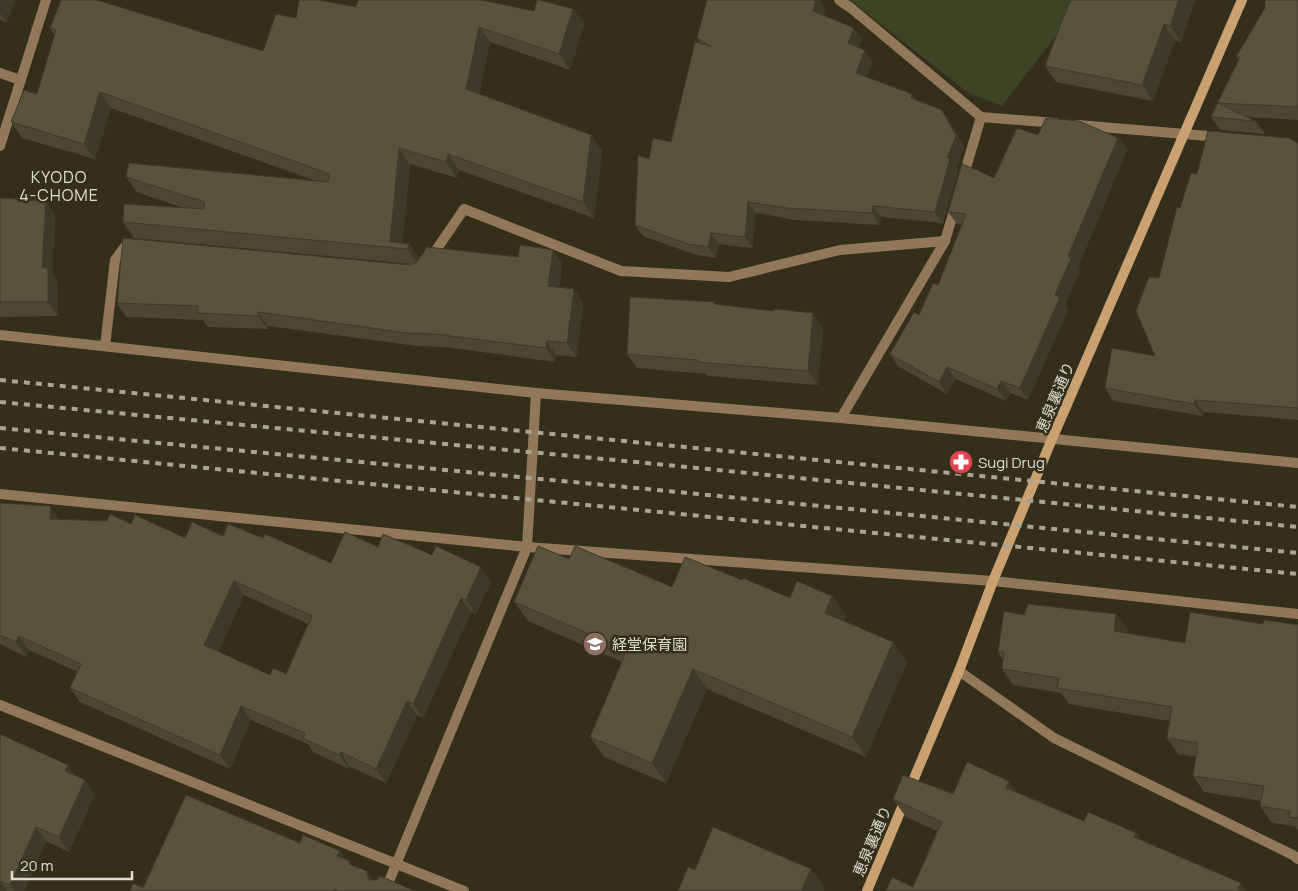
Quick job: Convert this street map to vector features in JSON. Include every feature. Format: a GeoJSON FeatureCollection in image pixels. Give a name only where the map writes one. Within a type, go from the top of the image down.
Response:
{"type":"FeatureCollection","features":[{"type":"Feature","properties":{"kind":"street"},"geometry":{"type":"LineString","coordinates":[[0,146],[46,0]]}},
{"type":"Feature","properties":{"kind":"street"},"geometry":{"type":"LineString","coordinates":[[839,0],[981,117],[1226,137]]}},
{"type":"Feature","properties":{"kind":"street","name":"恵泉裏通り"},"geometry":{"type":"LineString","coordinates":[[867,891],[959,671],[993,581],[1052,439],[1242,0]]}},
{"type":"Feature","properties":{"kind":"street"},"geometry":{"type":"LineString","coordinates":[[0,73],[20,80]]}},
{"type":"Feature","properties":{"kind":"street"},"geometry":{"type":"LineString","coordinates":[[841,418],[945,241],[981,117]]}},
{"type":"Feature","properties":{"kind":"street"},"geometry":{"type":"LineString","coordinates":[[427,264],[464,209],[621,271],[729,277],[840,250],[945,241]]}},
{"type":"Feature","properties":{"kind":"street"},"geometry":{"type":"LineString","coordinates":[[105,346],[115,260],[127,244],[137,245]]}},
{"type":"Feature","properties":{"kind":"street"},"geometry":{"type":"LineString","coordinates":[[0,335],[536,393],[841,418],[1298,463]]}},
{"type":"Feature","properties":{"kind":"street"},"geometry":{"type":"LineString","coordinates":[[385,891],[527,547],[536,393]]}},
{"type":"Feature","properties":{"kind":"street"},"geometry":{"type":"LineString","coordinates":[[0,494],[527,547],[993,581],[1298,614]]}},
{"type":"Feature","properties":{"kind":"street"},"geometry":{"type":"LineString","coordinates":[[959,671],[1054,738],[1298,859]]}},
{"type":"Feature","properties":{"kind":"street"},"geometry":{"type":"LineString","coordinates":[[0,705],[464,891]]}},
{"type":"Feature","properties":{"kind":"green space"},"geometry":{"type":"Polygon","coordinates":[[[850,0],[1083,0],[1002,106],[970,94],[850,0]]]}},
{"type":"Feature","properties":{"kind":"building"},"geometry":{"type":"Polygon","coordinates":[[[61,0],[97,0],[263,51],[276,14],[296,18],[299,0],[318,0],[356,7],[358,0],[481,0],[534,11],[537,0],[539,0],[573,9],[559,54],[479,27],[466,89],[591,135],[583,202],[448,154],[446,162],[399,148],[390,242],[410,244],[407,249],[123,222],[124,204],[204,209],[205,202],[126,177],[129,163],[328,182],[330,174],[100,92],[84,144],[11,122],[24,90],[37,94],[56,30],[50,28],[61,0]]]}},
{"type":"Feature","properties":{"kind":"building"},"geometry":{"type":"Polygon","coordinates":[[[707,0],[816,0],[813,11],[854,28],[848,43],[865,50],[856,73],[912,94],[911,98],[942,110],[956,136],[947,158],[950,159],[935,212],[873,206],[872,213],[787,208],[748,202],[745,237],[711,233],[708,247],[688,244],[635,225],[638,155],[649,159],[653,138],[671,142],[695,42],[711,46],[697,38],[707,0]]]}},
{"type":"Feature","properties":{"kind":"building"},"geometry":{"type":"Polygon","coordinates":[[[1071,0],[1179,0],[1170,26],[1164,24],[1142,85],[1045,66],[1071,0]]]}},
{"type":"Feature","properties":{"kind":"building"},"geometry":{"type":"Polygon","coordinates":[[[1265,0],[1298,0],[1298,107],[1218,103],[1255,121],[1211,117],[1240,57],[1236,57],[1265,8],[1265,0]]]}},
{"type":"Feature","properties":{"kind":"building"},"geometry":{"type":"Polygon","coordinates":[[[1046,118],[1079,121],[1118,138],[1068,256],[1071,258],[1055,295],[1060,297],[1020,388],[1001,381],[997,389],[947,367],[939,382],[890,354],[914,312],[919,315],[933,283],[938,285],[966,214],[948,212],[962,164],[994,178],[1017,128],[1038,135],[1046,118]]]}},
{"type":"Feature","properties":{"kind":"building"},"geometry":{"type":"Polygon","coordinates":[[[1208,131],[1289,138],[1298,143],[1298,408],[1195,400],[1194,404],[1105,388],[1112,348],[1155,356],[1136,311],[1149,277],[1159,278],[1177,207],[1180,208],[1191,173],[1197,174],[1208,131]]]}},
{"type":"Feature","properties":{"kind":"building"},"geometry":{"type":"Polygon","coordinates":[[[0,198],[46,201],[42,268],[48,268],[48,302],[0,302],[0,198]]]}},
{"type":"Feature","properties":{"kind":"building"},"geometry":{"type":"Polygon","coordinates":[[[123,238],[411,265],[417,262],[427,247],[518,257],[520,245],[553,250],[548,286],[574,289],[567,343],[547,341],[546,348],[435,334],[407,333],[258,312],[258,316],[198,313],[198,306],[117,303],[123,238]]]}},
{"type":"Feature","properties":{"kind":"building"},"geometry":{"type":"Polygon","coordinates":[[[630,297],[715,302],[714,304],[773,311],[774,309],[813,313],[808,371],[627,354],[630,297]]]}},
{"type":"Feature","properties":{"kind":"building"},"geometry":{"type":"Polygon","coordinates":[[[0,503],[50,506],[50,519],[107,521],[110,514],[131,524],[135,515],[185,538],[192,522],[223,536],[228,524],[263,538],[265,534],[331,563],[345,532],[378,547],[383,534],[432,555],[436,546],[481,567],[466,600],[461,598],[413,704],[407,701],[376,769],[341,752],[339,755],[303,738],[305,733],[241,706],[220,755],[70,688],[81,664],[19,636],[16,642],[0,635],[0,503]],[[234,581],[204,645],[270,675],[273,668],[286,674],[312,616],[234,581]]]}},
{"type":"Feature","properties":{"kind":"building"},"geometry":{"type":"Polygon","coordinates":[[[538,546],[569,559],[575,546],[672,587],[685,557],[742,580],[743,578],[790,598],[797,581],[832,596],[825,613],[893,642],[852,737],[693,669],[652,763],[590,737],[627,650],[514,602],[538,546]]]}},
{"type":"Feature","properties":{"kind":"building"},"geometry":{"type":"Polygon","coordinates":[[[1028,604],[1116,614],[1114,631],[1185,643],[1190,612],[1263,624],[1264,620],[1298,625],[1298,818],[1289,817],[1290,811],[1260,806],[1264,786],[1193,776],[1198,743],[1167,738],[1172,707],[1057,688],[1059,678],[1002,669],[1004,652],[998,652],[1004,611],[1024,615],[1028,604]]]}},
{"type":"Feature","properties":{"kind":"building"},"geometry":{"type":"Polygon","coordinates":[[[0,734],[68,765],[65,771],[85,780],[59,837],[36,827],[10,885],[0,881],[0,734]]]}},
{"type":"Feature","properties":{"kind":"building"},"geometry":{"type":"Polygon","coordinates":[[[967,762],[1009,781],[1006,788],[1084,821],[1088,812],[1136,833],[1134,837],[1241,883],[1238,889],[1243,891],[886,891],[892,877],[913,887],[942,822],[893,799],[903,775],[953,794],[967,762]]]}},
{"type":"Feature","properties":{"kind":"building"},"geometry":{"type":"Polygon","coordinates":[[[186,795],[300,843],[303,835],[340,851],[337,856],[350,861],[349,864],[367,871],[367,876],[370,880],[377,880],[380,876],[415,891],[338,891],[334,889],[333,891],[130,891],[133,883],[143,888],[186,795]]]}},
{"type":"Feature","properties":{"kind":"building"},"geometry":{"type":"Polygon","coordinates":[[[713,827],[811,869],[801,891],[678,891],[688,867],[695,870],[713,827]]]}},
{"type":"Feature","properties":{"kind":"railway"},"geometry":{"type":"LineString","coordinates":[[0,380],[1298,507]]}},
{"type":"Feature","properties":{"kind":"railway"},"geometry":{"type":"LineString","coordinates":[[0,402],[1298,527]]}},
{"type":"Feature","properties":{"kind":"railway"},"geometry":{"type":"LineString","coordinates":[[0,428],[1298,553]]}},
{"type":"Feature","properties":{"kind":"railway"},"geometry":{"type":"LineString","coordinates":[[0,448],[1298,574]]}},
{"type":"Feature","properties":{"kind":"place","name":"Sugi Drug"},"geometry":{"type":"Point","coordinates":[961,462]}},
{"type":"Feature","properties":{"kind":"place","name":"経堂保育園"},"geometry":{"type":"Point","coordinates":[595,644]}},
{"type":"Feature","properties":{"kind":"district","name":"KYODO 4-CHOME"},"geometry":{"type":"Point","coordinates":[59,186]}}]}
